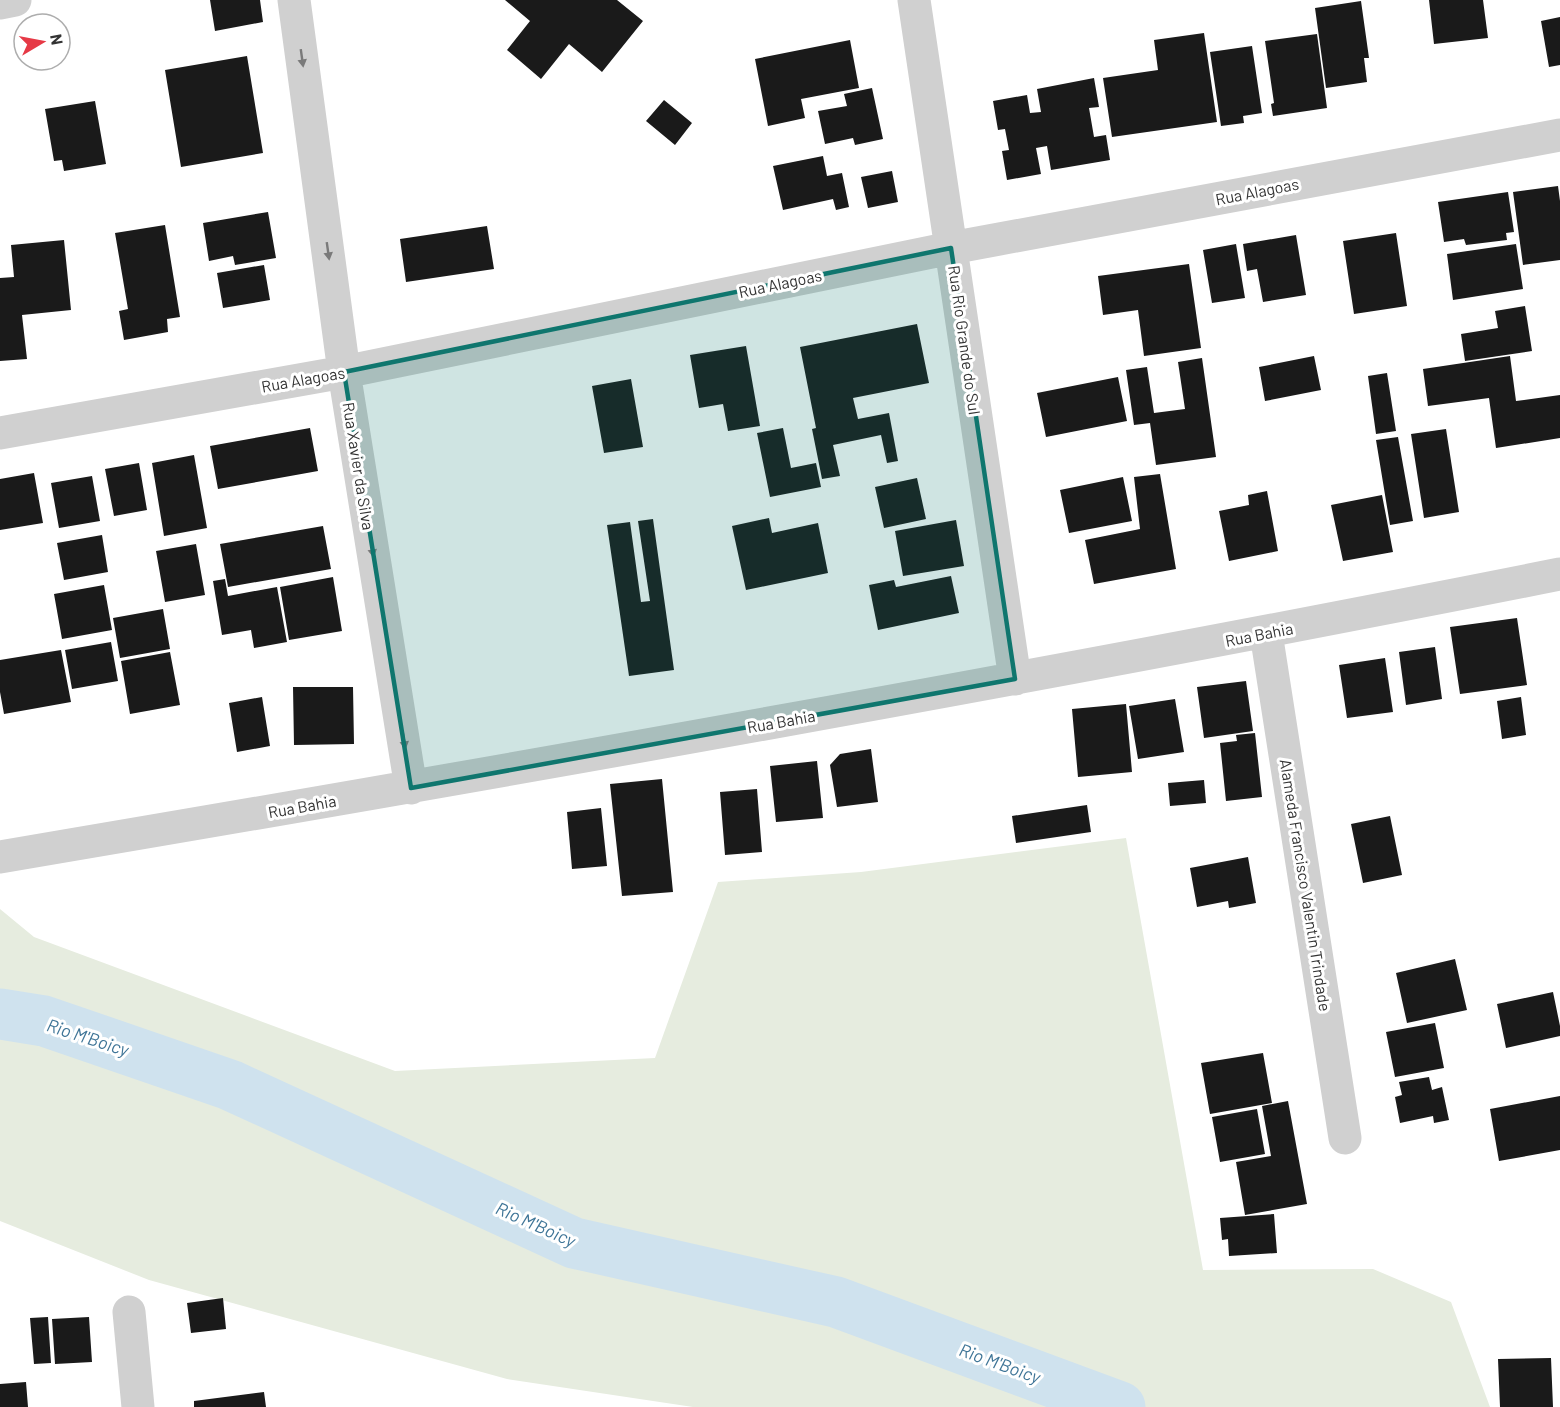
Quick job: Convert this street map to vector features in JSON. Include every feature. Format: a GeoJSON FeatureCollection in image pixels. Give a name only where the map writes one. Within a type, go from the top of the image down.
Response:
{"type":"FeatureCollection","features":[{"type":"Feature","properties":{"kind":"street"},"geometry":{"type":"LineString","coordinates":[[0,3],[15,0]]}},
{"type":"Feature","properties":{"kind":"street","name":"Rua Xavier da Silva"},"geometry":{"type":"LineString","coordinates":[[294,0],[344,372],[411,788]]}},
{"type":"Feature","properties":{"kind":"street","name":"Rua Rio Grande do Sul"},"geometry":{"type":"LineString","coordinates":[[914,0],[1015,679]]}},
{"type":"Feature","properties":{"kind":"street","name":"Rua Alagoas"},"geometry":{"type":"LineString","coordinates":[[0,433],[344,372],[951,248],[1560,135]]}},
{"type":"Feature","properties":{"kind":"street","name":"Rua Bahia"},"geometry":{"type":"LineString","coordinates":[[0,857],[411,788],[1015,679],[1266,633],[1560,574]]}},
{"type":"Feature","properties":{"kind":"street","name":"Alameda Francisco Valentin Trindade"},"geometry":{"type":"LineString","coordinates":[[1266,633],[1345,1138]]}},
{"type":"Feature","properties":{"kind":"street"},"geometry":{"type":"LineString","coordinates":[[129,1312],[138,1407]]}},
{"type":"Feature","properties":{"kind":"highlighted area"},"geometry":{"type":"Polygon","coordinates":[[[951,248],[1015,679],[411,788],[344,372],[951,248]]]}},
{"type":"Feature","properties":{"kind":"shaded area"},"geometry":{"type":"Polygon","coordinates":[[[1126,838],[1203,1270],[1373,1269],[1451,1302],[1490,1407],[693,1407],[507,1379],[149,1280],[0,1221],[0,909],[34,937],[395,1071],[655,1058],[718,882],[861,872],[1126,838]]]}},
{"type":"Feature","properties":{"kind":"building"},"geometry":{"type":"Polygon","coordinates":[[[210,0],[260,0],[263,22],[215,31],[210,0]]]}},
{"type":"Feature","properties":{"kind":"building"},"geometry":{"type":"Polygon","coordinates":[[[505,0],[617,0],[643,21],[602,72],[569,44],[541,79],[507,50],[530,21],[505,0]]]}},
{"type":"Feature","properties":{"kind":"building"},"geometry":{"type":"Polygon","coordinates":[[[1429,0],[1483,0],[1488,38],[1434,44],[1429,0]]]}},
{"type":"Feature","properties":{"kind":"building"},"geometry":{"type":"Polygon","coordinates":[[[1361,1],[1369,58],[1364,58],[1367,82],[1326,88],[1315,8],[1361,1]]]}},
{"type":"Feature","properties":{"kind":"building"},"geometry":{"type":"Polygon","coordinates":[[[1560,17],[1560,65],[1549,67],[1541,21],[1560,17]]]}},
{"type":"Feature","properties":{"kind":"building"},"geometry":{"type":"Polygon","coordinates":[[[1204,33],[1217,122],[1112,137],[1103,78],[1158,70],[1154,40],[1204,33]]]}},
{"type":"Feature","properties":{"kind":"building"},"geometry":{"type":"Polygon","coordinates":[[[1317,34],[1327,108],[1273,116],[1271,104],[1274,103],[1265,41],[1317,34]]]}},
{"type":"Feature","properties":{"kind":"building"},"geometry":{"type":"Polygon","coordinates":[[[850,40],[859,88],[801,99],[805,118],[768,126],[755,59],[850,40]]]}},
{"type":"Feature","properties":{"kind":"building"},"geometry":{"type":"Polygon","coordinates":[[[1252,46],[1262,113],[1243,116],[1244,123],[1221,126],[1210,52],[1252,46]]]}},
{"type":"Feature","properties":{"kind":"building"},"geometry":{"type":"Polygon","coordinates":[[[247,56],[263,153],[181,167],[165,70],[247,56]]]}},
{"type":"Feature","properties":{"kind":"building"},"geometry":{"type":"Polygon","coordinates":[[[1094,78],[1099,107],[1089,108],[1094,137],[1106,135],[1110,160],[1051,170],[1047,146],[1036,148],[1041,174],[1007,180],[1002,151],[1009,150],[1005,129],[998,130],[993,101],[1027,95],[1030,113],[1041,112],[1037,89],[1094,78]]]}},
{"type":"Feature","properties":{"kind":"building"},"geometry":{"type":"Polygon","coordinates":[[[872,88],[883,139],[855,145],[853,138],[825,144],[818,111],[847,106],[844,94],[872,88]]]}},
{"type":"Feature","properties":{"kind":"building"},"geometry":{"type":"Polygon","coordinates":[[[664,100],[692,123],[675,145],[646,121],[664,100]]]}},
{"type":"Feature","properties":{"kind":"building"},"geometry":{"type":"Polygon","coordinates":[[[95,101],[106,164],[64,171],[62,160],[54,161],[45,109],[95,101]]]}},
{"type":"Feature","properties":{"kind":"building"},"geometry":{"type":"Polygon","coordinates":[[[823,156],[827,176],[842,173],[849,207],[836,210],[833,199],[783,210],[773,166],[823,156]]]}},
{"type":"Feature","properties":{"kind":"building"},"geometry":{"type":"Polygon","coordinates":[[[892,171],[898,202],[868,208],[861,177],[892,171]]]}},
{"type":"Feature","properties":{"kind":"building"},"geometry":{"type":"Polygon","coordinates":[[[1558,186],[1560,260],[1523,265],[1513,192],[1558,186]]]}},
{"type":"Feature","properties":{"kind":"building"},"geometry":{"type":"Polygon","coordinates":[[[1508,192],[1514,232],[1506,233],[1507,240],[1466,245],[1464,239],[1444,242],[1438,202],[1508,192]]]}},
{"type":"Feature","properties":{"kind":"building"},"geometry":{"type":"Polygon","coordinates":[[[268,212],[276,258],[235,265],[233,256],[209,261],[203,223],[268,212]]]}},
{"type":"Feature","properties":{"kind":"building"},"geometry":{"type":"Polygon","coordinates":[[[165,225],[180,317],[167,319],[168,332],[124,340],[119,311],[128,309],[115,233],[165,225]]]}},
{"type":"Feature","properties":{"kind":"building"},"geometry":{"type":"Polygon","coordinates":[[[487,226],[494,269],[406,282],[400,239],[487,226]]]}},
{"type":"Feature","properties":{"kind":"building"},"geometry":{"type":"Polygon","coordinates":[[[1396,233],[1407,306],[1354,314],[1343,241],[1396,233]]]}},
{"type":"Feature","properties":{"kind":"building"},"geometry":{"type":"Polygon","coordinates":[[[1296,235],[1306,295],[1263,302],[1257,269],[1247,271],[1243,244],[1296,235]]]}},
{"type":"Feature","properties":{"kind":"building"},"geometry":{"type":"Polygon","coordinates":[[[64,240],[71,310],[22,315],[27,359],[0,361],[0,278],[14,277],[11,245],[64,240]]]}},
{"type":"Feature","properties":{"kind":"building"},"geometry":{"type":"Polygon","coordinates":[[[1236,244],[1245,298],[1212,303],[1203,250],[1236,244]]]}},
{"type":"Feature","properties":{"kind":"building"},"geometry":{"type":"Polygon","coordinates":[[[1516,244],[1523,289],[1453,300],[1447,254],[1516,244]]]}},
{"type":"Feature","properties":{"kind":"building"},"geometry":{"type":"Polygon","coordinates":[[[1189,264],[1201,348],[1144,356],[1138,310],[1103,315],[1098,276],[1189,264]]]}},
{"type":"Feature","properties":{"kind":"building"},"geometry":{"type":"Polygon","coordinates":[[[264,265],[270,300],[223,308],[217,273],[264,265]]]}},
{"type":"Feature","properties":{"kind":"building"},"geometry":{"type":"Polygon","coordinates":[[[1525,306],[1532,351],[1465,361],[1461,334],[1498,328],[1495,311],[1525,306]]]}},
{"type":"Feature","properties":{"kind":"building"},"geometry":{"type":"Polygon","coordinates":[[[917,324],[929,383],[853,398],[858,419],[889,413],[898,461],[887,463],[881,435],[833,445],[840,476],[822,479],[812,429],[816,428],[800,347],[917,324]]]}},
{"type":"Feature","properties":{"kind":"building"},"geometry":{"type":"Polygon","coordinates":[[[746,346],[760,426],[728,431],[723,404],[699,408],[690,355],[746,346]]]}},
{"type":"Feature","properties":{"kind":"building"},"geometry":{"type":"Polygon","coordinates":[[[1314,356],[1321,390],[1265,401],[1259,367],[1314,356]]]}},
{"type":"Feature","properties":{"kind":"building"},"geometry":{"type":"Polygon","coordinates":[[[1510,356],[1516,401],[1560,395],[1560,438],[1496,448],[1489,398],[1428,406],[1423,369],[1510,356]]]}},
{"type":"Feature","properties":{"kind":"building"},"geometry":{"type":"Polygon","coordinates":[[[1202,358],[1216,457],[1156,465],[1150,423],[1134,425],[1126,370],[1147,367],[1154,413],[1185,409],[1178,362],[1202,358]]]}},
{"type":"Feature","properties":{"kind":"building"},"geometry":{"type":"Polygon","coordinates":[[[1387,373],[1396,431],[1376,434],[1368,376],[1387,373]]]}},
{"type":"Feature","properties":{"kind":"building"},"geometry":{"type":"Polygon","coordinates":[[[1118,377],[1127,421],[1046,437],[1037,393],[1118,377]]]}},
{"type":"Feature","properties":{"kind":"building"},"geometry":{"type":"Polygon","coordinates":[[[631,379],[643,447],[604,453],[592,386],[631,379]]]}},
{"type":"Feature","properties":{"kind":"building"},"geometry":{"type":"Polygon","coordinates":[[[310,428],[318,471],[218,489],[210,446],[310,428]]]}},
{"type":"Feature","properties":{"kind":"building"},"geometry":{"type":"Polygon","coordinates":[[[783,428],[791,468],[816,463],[821,487],[770,497],[757,433],[783,428]]]}},
{"type":"Feature","properties":{"kind":"building"},"geometry":{"type":"Polygon","coordinates":[[[1446,429],[1459,512],[1424,518],[1411,434],[1446,429]]]}},
{"type":"Feature","properties":{"kind":"building"},"geometry":{"type":"Polygon","coordinates":[[[1398,437],[1413,521],[1390,525],[1376,440],[1398,437]]]}},
{"type":"Feature","properties":{"kind":"building"},"geometry":{"type":"Polygon","coordinates":[[[194,455],[207,528],[164,536],[152,463],[194,455]]]}},
{"type":"Feature","properties":{"kind":"building"},"geometry":{"type":"Polygon","coordinates":[[[139,463],[147,510],[114,516],[105,469],[139,463]]]}},
{"type":"Feature","properties":{"kind":"building"},"geometry":{"type":"Polygon","coordinates":[[[34,473],[43,523],[0,530],[0,479],[34,473]]]}},
{"type":"Feature","properties":{"kind":"building"},"geometry":{"type":"Polygon","coordinates":[[[1160,474],[1176,569],[1094,584],[1085,540],[1140,529],[1134,477],[1160,474]]]}},
{"type":"Feature","properties":{"kind":"building"},"geometry":{"type":"Polygon","coordinates":[[[92,476],[100,521],[59,528],[51,483],[92,476]]]}},
{"type":"Feature","properties":{"kind":"building"},"geometry":{"type":"Polygon","coordinates":[[[1123,477],[1132,521],[1069,533],[1060,490],[1123,477]]]}},
{"type":"Feature","properties":{"kind":"building"},"geometry":{"type":"Polygon","coordinates":[[[917,478],[926,519],[884,528],[875,487],[917,478]]]}},
{"type":"Feature","properties":{"kind":"building"},"geometry":{"type":"Polygon","coordinates":[[[1267,491],[1278,551],[1229,561],[1219,511],[1249,505],[1248,495],[1267,491]]]}},
{"type":"Feature","properties":{"kind":"building"},"geometry":{"type":"Polygon","coordinates":[[[1382,495],[1393,552],[1343,561],[1331,505],[1382,495]]]}},
{"type":"Feature","properties":{"kind":"building"},"geometry":{"type":"Polygon","coordinates":[[[769,518],[772,533],[818,523],[828,573],[746,590],[732,526],[769,518]]]}},
{"type":"Feature","properties":{"kind":"building"},"geometry":{"type":"Polygon","coordinates":[[[653,519],[674,670],[629,676],[607,525],[630,522],[641,602],[650,601],[638,521],[653,519]]]}},
{"type":"Feature","properties":{"kind":"building"},"geometry":{"type":"Polygon","coordinates":[[[956,520],[964,566],[903,576],[895,531],[956,520]]]}},
{"type":"Feature","properties":{"kind":"building"},"geometry":{"type":"Polygon","coordinates":[[[323,526],[331,569],[228,587],[220,544],[323,526]]]}},
{"type":"Feature","properties":{"kind":"building"},"geometry":{"type":"Polygon","coordinates":[[[102,535],[108,572],[64,580],[57,543],[102,535]]]}},
{"type":"Feature","properties":{"kind":"building"},"geometry":{"type":"Polygon","coordinates":[[[196,544],[205,595],[165,602],[156,551],[196,544]]]}},
{"type":"Feature","properties":{"kind":"building"},"geometry":{"type":"Polygon","coordinates":[[[951,576],[959,613],[878,630],[869,585],[894,580],[896,587],[951,576]]]}},
{"type":"Feature","properties":{"kind":"building"},"geometry":{"type":"Polygon","coordinates":[[[333,577],[342,631],[289,640],[280,587],[333,577]]]}},
{"type":"Feature","properties":{"kind":"building"},"geometry":{"type":"Polygon","coordinates":[[[225,579],[228,596],[277,587],[287,642],[254,648],[251,630],[222,635],[213,581],[225,579]]]}},
{"type":"Feature","properties":{"kind":"building"},"geometry":{"type":"Polygon","coordinates":[[[104,585],[112,630],[62,639],[54,594],[104,585]]]}},
{"type":"Feature","properties":{"kind":"building"},"geometry":{"type":"Polygon","coordinates":[[[163,609],[170,649],[120,658],[113,618],[163,609]]]}},
{"type":"Feature","properties":{"kind":"building"},"geometry":{"type":"Polygon","coordinates":[[[1517,618],[1527,685],[1460,694],[1450,627],[1517,618]]]}},
{"type":"Feature","properties":{"kind":"building"},"geometry":{"type":"Polygon","coordinates":[[[111,642],[118,681],[72,689],[65,650],[111,642]]]}},
{"type":"Feature","properties":{"kind":"building"},"geometry":{"type":"Polygon","coordinates":[[[1435,647],[1442,699],[1406,705],[1399,652],[1435,647]]]}},
{"type":"Feature","properties":{"kind":"building"},"geometry":{"type":"Polygon","coordinates":[[[61,650],[71,702],[4,714],[0,692],[0,660],[61,650]]]}},
{"type":"Feature","properties":{"kind":"building"},"geometry":{"type":"Polygon","coordinates":[[[170,652],[180,705],[130,714],[121,661],[170,652]]]}},
{"type":"Feature","properties":{"kind":"building"},"geometry":{"type":"Polygon","coordinates":[[[1385,658],[1393,712],[1347,718],[1339,665],[1385,658]]]}},
{"type":"Feature","properties":{"kind":"building"},"geometry":{"type":"Polygon","coordinates":[[[1246,681],[1253,731],[1204,738],[1197,687],[1246,681]]]}},
{"type":"Feature","properties":{"kind":"building"},"geometry":{"type":"Polygon","coordinates":[[[293,687],[353,687],[354,744],[294,745],[293,687]]]}},
{"type":"Feature","properties":{"kind":"building"},"geometry":{"type":"Polygon","coordinates":[[[262,697],[270,746],[237,752],[229,703],[262,697]]]}},
{"type":"Feature","properties":{"kind":"building"},"geometry":{"type":"Polygon","coordinates":[[[1521,697],[1526,735],[1502,739],[1497,701],[1521,697]]]}},
{"type":"Feature","properties":{"kind":"building"},"geometry":{"type":"Polygon","coordinates":[[[1175,699],[1184,752],[1138,759],[1129,706],[1175,699]]]}},
{"type":"Feature","properties":{"kind":"building"},"geometry":{"type":"Polygon","coordinates":[[[1126,704],[1132,772],[1078,777],[1072,709],[1126,704]]]}},
{"type":"Feature","properties":{"kind":"building"},"geometry":{"type":"Polygon","coordinates":[[[1255,733],[1262,797],[1226,801],[1220,743],[1237,741],[1236,735],[1255,733]]]}},
{"type":"Feature","properties":{"kind":"building"},"geometry":{"type":"Polygon","coordinates":[[[871,749],[878,802],[837,807],[830,765],[840,754],[871,749]]]}},
{"type":"Feature","properties":{"kind":"building"},"geometry":{"type":"Polygon","coordinates":[[[817,761],[823,818],[776,822],[770,766],[817,761]]]}},
{"type":"Feature","properties":{"kind":"building"},"geometry":{"type":"Polygon","coordinates":[[[662,779],[673,892],[622,896],[610,784],[662,779]]]}},
{"type":"Feature","properties":{"kind":"building"},"geometry":{"type":"Polygon","coordinates":[[[1204,780],[1206,803],[1170,806],[1168,783],[1204,780]]]}},
{"type":"Feature","properties":{"kind":"building"},"geometry":{"type":"Polygon","coordinates":[[[757,789],[762,852],[725,855],[720,792],[757,789]]]}},
{"type":"Feature","properties":{"kind":"building"},"geometry":{"type":"Polygon","coordinates":[[[1087,805],[1091,832],[1016,843],[1012,816],[1087,805]]]}},
{"type":"Feature","properties":{"kind":"building"},"geometry":{"type":"Polygon","coordinates":[[[601,808],[607,866],[572,869],[567,812],[601,808]]]}},
{"type":"Feature","properties":{"kind":"building"},"geometry":{"type":"Polygon","coordinates":[[[1390,816],[1402,875],[1363,883],[1351,824],[1390,816]]]}},
{"type":"Feature","properties":{"kind":"building"},"geometry":{"type":"Polygon","coordinates":[[[1248,857],[1256,903],[1229,908],[1228,901],[1197,907],[1190,868],[1248,857]]]}},
{"type":"Feature","properties":{"kind":"building"},"geometry":{"type":"Polygon","coordinates":[[[1455,959],[1467,1010],[1407,1023],[1396,973],[1455,959]]]}},
{"type":"Feature","properties":{"kind":"building"},"geometry":{"type":"Polygon","coordinates":[[[1553,992],[1560,1036],[1506,1048],[1497,1004],[1553,992]]]}},
{"type":"Feature","properties":{"kind":"building"},"geometry":{"type":"Polygon","coordinates":[[[1435,1023],[1444,1068],[1395,1077],[1386,1032],[1435,1023]]]}},
{"type":"Feature","properties":{"kind":"building"},"geometry":{"type":"Polygon","coordinates":[[[1263,1053],[1272,1103],[1210,1114],[1201,1063],[1263,1053]]]}},
{"type":"Feature","properties":{"kind":"building"},"geometry":{"type":"Polygon","coordinates":[[[1429,1077],[1432,1090],[1442,1087],[1449,1120],[1434,1123],[1433,1116],[1400,1123],[1395,1097],[1402,1095],[1399,1082],[1429,1077]]]}},
{"type":"Feature","properties":{"kind":"building"},"geometry":{"type":"Polygon","coordinates":[[[1560,1096],[1560,1150],[1499,1161],[1490,1109],[1560,1096]]]}},
{"type":"Feature","properties":{"kind":"building"},"geometry":{"type":"Polygon","coordinates":[[[1288,1101],[1307,1204],[1245,1215],[1236,1162],[1271,1156],[1262,1106],[1288,1101]]]}},
{"type":"Feature","properties":{"kind":"building"},"geometry":{"type":"Polygon","coordinates":[[[1257,1109],[1265,1154],[1220,1162],[1212,1117],[1257,1109]]]}},
{"type":"Feature","properties":{"kind":"building"},"geometry":{"type":"Polygon","coordinates":[[[1274,1214],[1277,1253],[1229,1256],[1228,1239],[1222,1240],[1220,1218],[1274,1214]]]}},
{"type":"Feature","properties":{"kind":"building"},"geometry":{"type":"Polygon","coordinates":[[[223,1298],[226,1329],[191,1333],[187,1303],[223,1298]]]}},
{"type":"Feature","properties":{"kind":"building"},"geometry":{"type":"Polygon","coordinates":[[[48,1317],[51,1363],[34,1364],[30,1318],[48,1317]]]}},
{"type":"Feature","properties":{"kind":"building"},"geometry":{"type":"Polygon","coordinates":[[[89,1317],[92,1362],[55,1364],[52,1319],[89,1317]]]}},
{"type":"Feature","properties":{"kind":"building"},"geometry":{"type":"Polygon","coordinates":[[[1551,1358],[1553,1407],[1500,1407],[1498,1359],[1551,1358]]]}},
{"type":"Feature","properties":{"kind":"building"},"geometry":{"type":"Polygon","coordinates":[[[26,1382],[28,1407],[0,1407],[0,1384],[26,1382]]]}},
{"type":"Feature","properties":{"kind":"building"},"geometry":{"type":"Polygon","coordinates":[[[264,1392],[266,1407],[194,1407],[194,1401],[264,1392]]]}},
{"type":"Feature","properties":{"kind":"waterway","name":"Rio M'Boicy"},"geometry":{"type":"LineString","coordinates":[[0,1014],[44,1021],[230,1085],[574,1243],[836,1302],[1120,1407]]}}]}
